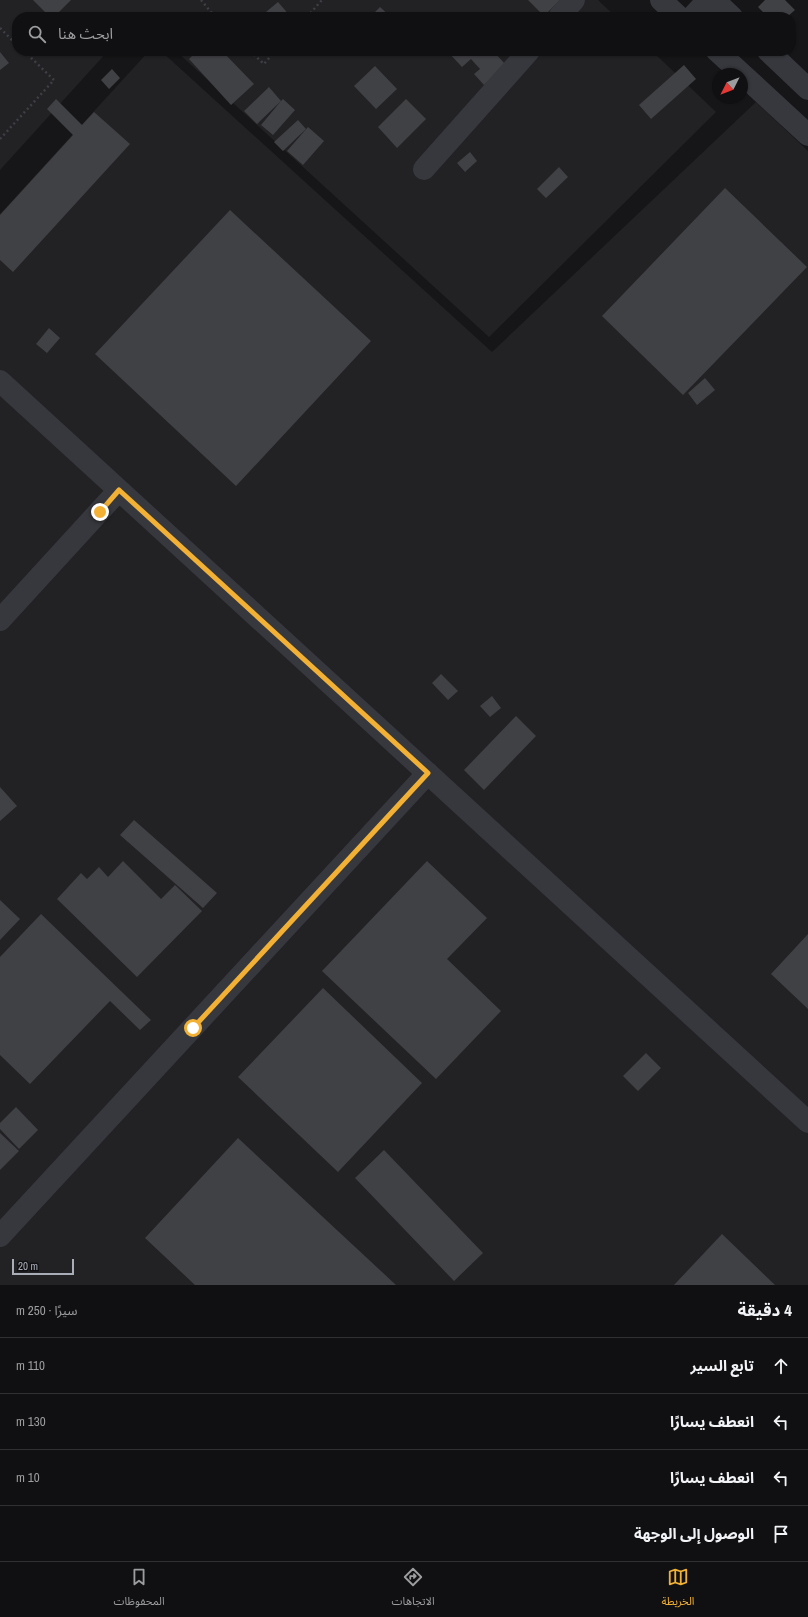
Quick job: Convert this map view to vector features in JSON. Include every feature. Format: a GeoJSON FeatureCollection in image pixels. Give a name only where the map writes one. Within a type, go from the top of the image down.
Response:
{"type":"FeatureCollection","features":[{"type":"Feature","properties":{"kind":"street"},"geometry":{"type":"LineString","coordinates":[[563,12],[574,0]]}},
{"type":"Feature","properties":{"kind":"street"},"geometry":{"type":"LineString","coordinates":[[661,0],[674,12]]}},
{"type":"Feature","properties":{"kind":"street"},"geometry":{"type":"LineString","coordinates":[[697,12],[708,0]]}},
{"type":"Feature","properties":{"kind":"street"},"geometry":{"type":"LineString","coordinates":[[714,0],[727,12]]}},
{"type":"Feature","properties":{"kind":"street"},"geometry":{"type":"LineString","coordinates":[[424,169],[525,56]]}},
{"type":"Feature","properties":{"kind":"street"},"geometry":{"type":"LineString","coordinates":[[722,56],[735,68]]}},
{"type":"Feature","properties":{"kind":"street"},"geometry":{"type":"LineString","coordinates":[[773,56],[808,89]]}},
{"type":"Feature","properties":{"kind":"street"},"geometry":{"type":"LineString","coordinates":[[748,80],[808,135]]}},
{"type":"Feature","properties":{"kind":"street"},"geometry":{"type":"LineString","coordinates":[[0,381],[808,1122]]}},
{"type":"Feature","properties":{"kind":"street"},"geometry":{"type":"LineString","coordinates":[[0,620],[119,490]]}},
{"type":"Feature","properties":{"kind":"street"},"geometry":{"type":"LineString","coordinates":[[0,1236],[428,773]]}},
{"type":"Feature","properties":{"kind":"path"},"geometry":{"type":"LineString","coordinates":[[201,0],[211,12]]}},
{"type":"Feature","properties":{"kind":"path"},"geometry":{"type":"LineString","coordinates":[[311,12],[322,0]]}},
{"type":"Feature","properties":{"kind":"path"},"geometry":{"type":"LineString","coordinates":[[0,28],[12,40]]}},
{"type":"Feature","properties":{"kind":"path"},"geometry":{"type":"LineString","coordinates":[[0,139],[54,80],[29,56]]}},
{"type":"Feature","properties":{"kind":"path"},"geometry":{"type":"LineString","coordinates":[[255,56],[264,64],[271,56]]}},
{"type":"Feature","properties":{"kind":"shaded area"},"geometry":{"type":"Polygon","coordinates":[[[0,0],[598,0],[611,12],[12,12],[12,56],[103,56],[0,170],[0,0]]]}},
{"type":"Feature","properties":{"kind":"shaded area"},"geometry":{"type":"Polygon","coordinates":[[[144,56],[166,56],[492,352],[756,102],[808,151],[808,1285],[0,1285],[0,214],[144,56]]]}},
{"type":"Feature","properties":{"kind":"shaded area"},"geometry":{"type":"Polygon","coordinates":[[[181,56],[657,56],[716,112],[489,337],[181,56]]]}},
{"type":"Feature","properties":{"kind":"building"},"geometry":{"type":"Polygon","coordinates":[[[33,0],[71,0],[59,12],[45,12],[33,0]]]}},
{"type":"Feature","properties":{"kind":"building"},"geometry":{"type":"Polygon","coordinates":[[[528,0],[560,0],[548,12],[540,12],[528,0]]]}},
{"type":"Feature","properties":{"kind":"building"},"geometry":{"type":"Polygon","coordinates":[[[765,0],[785,0],[795,10],[793,12],[763,12],[758,7],[765,0]]]}},
{"type":"Feature","properties":{"kind":"building"},"geometry":{"type":"Polygon","coordinates":[[[278,2],[287,12],[266,12],[278,2]]]}},
{"type":"Feature","properties":{"kind":"building"},"geometry":{"type":"Polygon","coordinates":[[[380,7],[386,12],[375,12],[380,7]]]}},
{"type":"Feature","properties":{"kind":"building"},"geometry":{"type":"Polygon","coordinates":[[[0,52],[9,63],[0,70],[0,52]]]}},
{"type":"Feature","properties":{"kind":"building"},"geometry":{"type":"Polygon","coordinates":[[[192,56],[227,56],[254,84],[231,105],[189,59],[192,56]]]}},
{"type":"Feature","properties":{"kind":"building"},"geometry":{"type":"Polygon","coordinates":[[[452,56],[498,56],[506,65],[484,85],[474,74],[480,69],[471,59],[462,67],[452,56]]]}},
{"type":"Feature","properties":{"kind":"building"},"geometry":{"type":"Polygon","coordinates":[[[684,65],[696,79],[651,119],[639,105],[684,65]]]}},
{"type":"Feature","properties":{"kind":"building"},"geometry":{"type":"Polygon","coordinates":[[[375,66],[397,89],[376,109],[354,86],[375,66]]]}},
{"type":"Feature","properties":{"kind":"building"},"geometry":{"type":"Polygon","coordinates":[[[112,69],[120,78],[109,89],[101,80],[112,69]]]}},
{"type":"Feature","properties":{"kind":"building"},"geometry":{"type":"Polygon","coordinates":[[[269,87],[281,101],[257,124],[244,111],[269,87]]]}},
{"type":"Feature","properties":{"kind":"building"},"geometry":{"type":"Polygon","coordinates":[[[56,99],[82,125],[94,112],[130,144],[13,272],[0,260],[0,215],[73,135],[47,109],[56,99]]]}},
{"type":"Feature","properties":{"kind":"building"},"geometry":{"type":"Polygon","coordinates":[[[283,99],[295,110],[273,135],[261,125],[283,99]]]}},
{"type":"Feature","properties":{"kind":"building"},"geometry":{"type":"Polygon","coordinates":[[[406,99],[426,119],[397,148],[378,127],[406,99]]]}},
{"type":"Feature","properties":{"kind":"building"},"geometry":{"type":"Polygon","coordinates":[[[298,120],[306,129],[283,151],[274,142],[298,120]]]}},
{"type":"Feature","properties":{"kind":"building"},"geometry":{"type":"Polygon","coordinates":[[[308,127],[324,141],[303,165],[287,151],[308,127]]]}},
{"type":"Feature","properties":{"kind":"building"},"geometry":{"type":"Polygon","coordinates":[[[470,152],[477,161],[465,172],[457,163],[470,152]]]}},
{"type":"Feature","properties":{"kind":"building"},"geometry":{"type":"Polygon","coordinates":[[[559,167],[568,177],[546,198],[537,189],[559,167]]]}},
{"type":"Feature","properties":{"kind":"building"},"geometry":{"type":"Polygon","coordinates":[[[725,188],[807,267],[683,395],[602,316],[725,188]]]}},
{"type":"Feature","properties":{"kind":"building"},"geometry":{"type":"Polygon","coordinates":[[[230,210],[371,341],[236,486],[95,354],[230,210]]]}},
{"type":"Feature","properties":{"kind":"building"},"geometry":{"type":"Polygon","coordinates":[[[49,328],[60,338],[47,353],[36,344],[49,328]]]}},
{"type":"Feature","properties":{"kind":"building"},"geometry":{"type":"Polygon","coordinates":[[[705,378],[715,390],[697,405],[688,393],[705,378]]]}},
{"type":"Feature","properties":{"kind":"building"},"geometry":{"type":"Polygon","coordinates":[[[441,674],[458,691],[448,700],[432,683],[441,674]]]}},
{"type":"Feature","properties":{"kind":"building"},"geometry":{"type":"Polygon","coordinates":[[[492,696],[501,708],[490,717],[480,706],[492,696]]]}},
{"type":"Feature","properties":{"kind":"building"},"geometry":{"type":"Polygon","coordinates":[[[516,716],[536,736],[484,790],[464,770],[516,716]]]}},
{"type":"Feature","properties":{"kind":"building"},"geometry":{"type":"Polygon","coordinates":[[[0,787],[17,806],[0,821],[0,787]]]}},
{"type":"Feature","properties":{"kind":"building"},"geometry":{"type":"Polygon","coordinates":[[[134,820],[217,893],[203,908],[120,835],[134,820]]]}},
{"type":"Feature","properties":{"kind":"building"},"geometry":{"type":"Polygon","coordinates":[[[123,861],[161,899],[175,885],[202,911],[137,977],[57,899],[81,873],[87,879],[99,867],[108,877],[123,861]]]}},
{"type":"Feature","properties":{"kind":"building"},"geometry":{"type":"Polygon","coordinates":[[[427,861],[487,918],[447,959],[501,1011],[436,1079],[322,971],[427,861]]]}},
{"type":"Feature","properties":{"kind":"building"},"geometry":{"type":"Polygon","coordinates":[[[0,900],[20,919],[0,940],[0,900]]]}},
{"type":"Feature","properties":{"kind":"building"},"geometry":{"type":"Polygon","coordinates":[[[41,914],[151,1020],[140,1030],[110,1001],[30,1084],[0,1055],[0,957],[41,914]]]}},
{"type":"Feature","properties":{"kind":"building"},"geometry":{"type":"Polygon","coordinates":[[[808,934],[808,1009],[771,974],[808,934]]]}},
{"type":"Feature","properties":{"kind":"building"},"geometry":{"type":"Polygon","coordinates":[[[323,988],[422,1083],[338,1172],[238,1077],[323,988]]]}},
{"type":"Feature","properties":{"kind":"building"},"geometry":{"type":"Polygon","coordinates":[[[646,1053],[661,1068],[638,1091],[623,1076],[646,1053]]]}},
{"type":"Feature","properties":{"kind":"building"},"geometry":{"type":"Polygon","coordinates":[[[16,1107],[38,1130],[19,1149],[0,1129],[0,1123],[16,1107]]]}},
{"type":"Feature","properties":{"kind":"building"},"geometry":{"type":"Polygon","coordinates":[[[0,1133],[19,1151],[0,1170],[0,1133]]]}},
{"type":"Feature","properties":{"kind":"building"},"geometry":{"type":"Polygon","coordinates":[[[238,1138],[396,1285],[195,1285],[145,1238],[238,1138]]]}},
{"type":"Feature","properties":{"kind":"building"},"geometry":{"type":"Polygon","coordinates":[[[384,1150],[483,1253],[454,1281],[355,1178],[384,1150]]]}},
{"type":"Feature","properties":{"kind":"building"},"geometry":{"type":"Polygon","coordinates":[[[722,1234],[775,1285],[674,1285],[722,1234]]]}},
{"type":"Feature","properties":{"kind":"route"},"geometry":{"type":"LineString","coordinates":[[100,512],[119,490],[428,773],[193,1028]]}}]}
